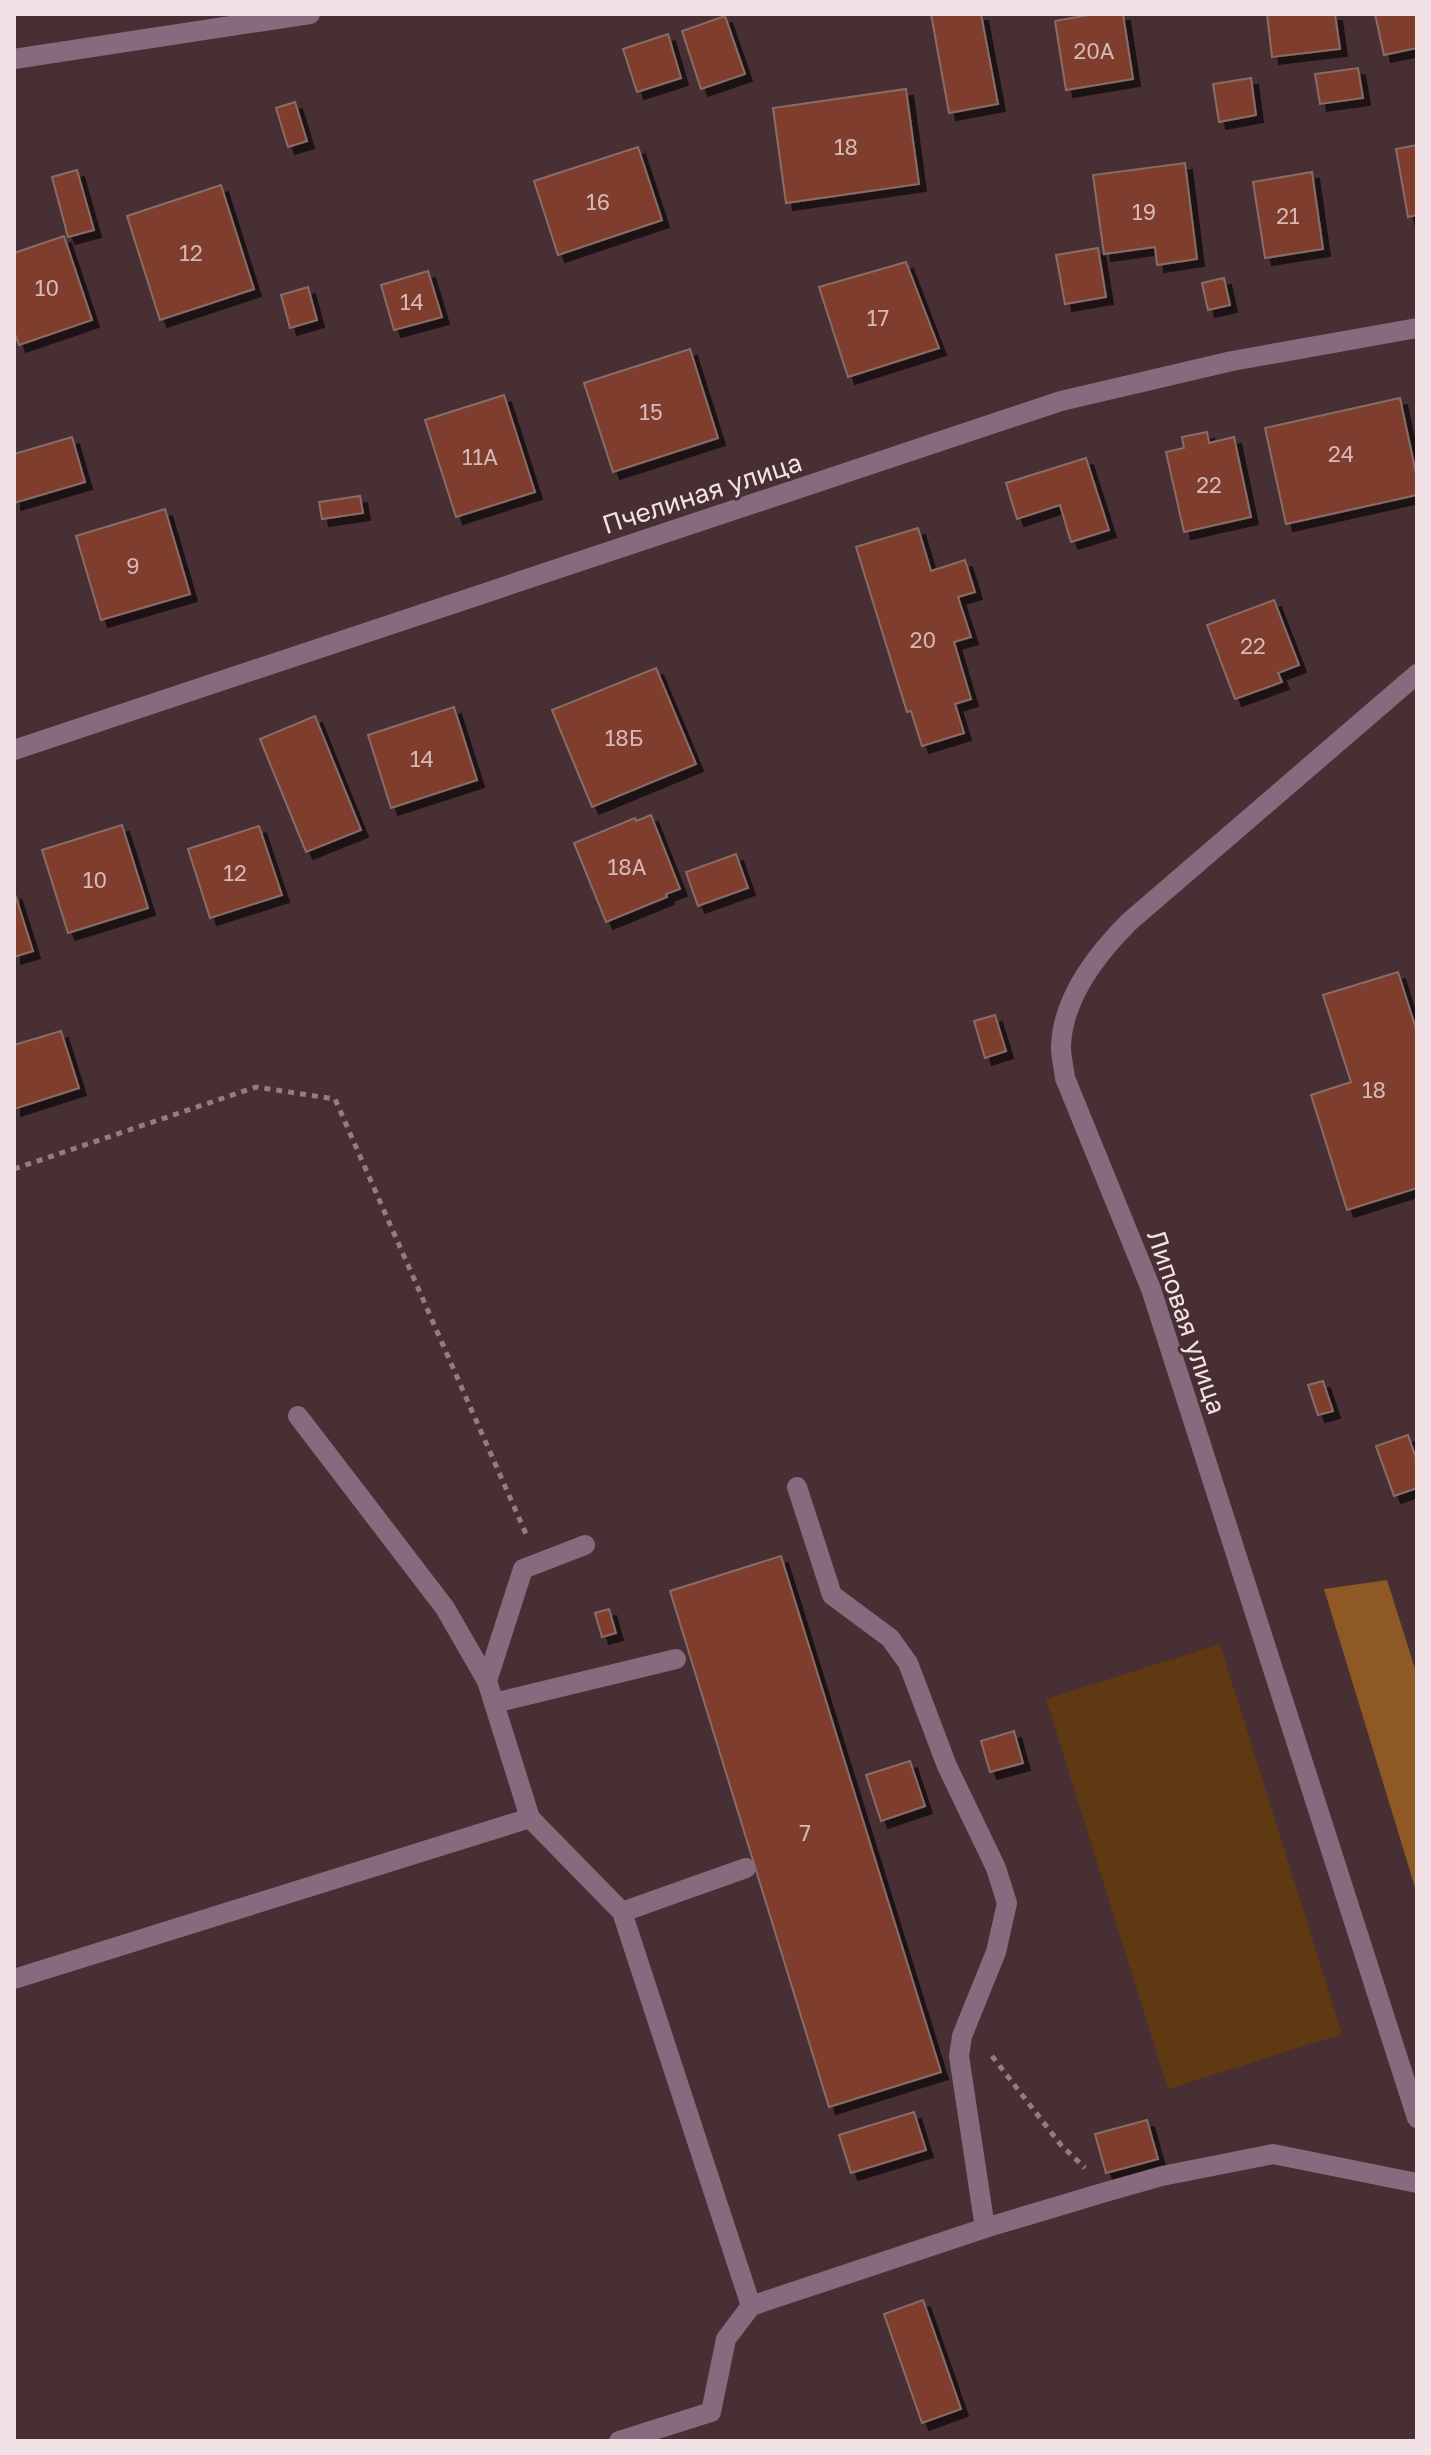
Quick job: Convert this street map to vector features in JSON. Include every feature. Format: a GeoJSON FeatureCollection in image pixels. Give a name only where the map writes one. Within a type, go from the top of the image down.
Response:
{"type":"FeatureCollection","features":[{"type":"Feature","properties":{"kind":"street"},"geometry":{"type":"LineString","coordinates":[[14,59],[310,14]]}},
{"type":"Feature","properties":{"kind":"street","name":"Пчелиная улица"},"geometry":{"type":"LineString","coordinates":[[14,750],[1061,401],[1232,361],[1417,328]]}},
{"type":"Feature","properties":{"kind":"street","name":"Липовая улица"},"geometry":{"type":"LineString","coordinates":[[1417,674],[1111,940],[1082,980],[1068,1012],[1061,1046],[1065,1078],[1151,1289],[1417,2118]]}},
{"type":"Feature","properties":{"kind":"street"},"geometry":{"type":"LineString","coordinates":[[298,1416],[445,1608],[487,1681],[530,1818],[622,1912],[751,2306]]}},
{"type":"Feature","properties":{"kind":"street"},"geometry":{"type":"LineString","coordinates":[[797,1487],[832,1595],[890,1638],[908,1663],[947,1766],[996,1868],[1007,1903],[996,1952],[966,2024],[959,2056],[985,2228]]}},
{"type":"Feature","properties":{"kind":"street"},"geometry":{"type":"LineString","coordinates":[[487,1681],[523,1569],[585,1545]]}},
{"type":"Feature","properties":{"kind":"street"},"geometry":{"type":"LineString","coordinates":[[494,1703],[676,1659]]}},
{"type":"Feature","properties":{"kind":"street"},"geometry":{"type":"LineString","coordinates":[[14,1979],[530,1818]]}},
{"type":"Feature","properties":{"kind":"street"},"geometry":{"type":"LineString","coordinates":[[622,1912],[746,1868]]}},
{"type":"Feature","properties":{"kind":"street"},"geometry":{"type":"LineString","coordinates":[[619,2441],[711,2412],[726,2339],[751,2306],[985,2228],[1162,2176],[1273,2154],[1417,2183]]}},
{"type":"Feature","properties":{"kind":"path"},"geometry":{"type":"LineString","coordinates":[[14,1169],[256,1087],[335,1099],[539,1563]]}},
{"type":"Feature","properties":{"kind":"path"},"geometry":{"type":"LineString","coordinates":[[966,2024],[1061,2145],[1109,2191]]}},
{"type":"Feature","properties":{"kind":"shaded area"},"geometry":{"type":"Polygon","coordinates":[[[1387,1580],[1417,1675],[1417,1894],[1324,1589],[1387,1580]]]}},
{"type":"Feature","properties":{"kind":"shaded area"},"geometry":{"type":"Polygon","coordinates":[[[1220,1644],[1342,2034],[1168,2089],[1046,1699],[1220,1644]]]}},
{"type":"Feature","properties":{"kind":"building"},"geometry":{"type":"Polygon","coordinates":[[[931,14],[981,14],[998,104],[949,113],[931,14]]]}},
{"type":"Feature","properties":{"kind":"building"},"geometry":{"type":"Polygon","coordinates":[[[1094,14],[1123,14],[1133,79],[1066,90],[1055,21],[1094,14]]]}},
{"type":"Feature","properties":{"kind":"building"},"geometry":{"type":"Polygon","coordinates":[[[1267,14],[1335,14],[1340,49],[1272,57],[1267,14]]]}},
{"type":"Feature","properties":{"kind":"building"},"geometry":{"type":"Polygon","coordinates":[[[1375,14],[1417,14],[1417,48],[1384,55],[1375,14]]]}},
{"type":"Feature","properties":{"kind":"building"},"geometry":{"type":"Polygon","coordinates":[[[725,16],[745,74],[701,89],[682,31],[725,16]]]}},
{"type":"Feature","properties":{"kind":"building"},"geometry":{"type":"Polygon","coordinates":[[[668,34],[681,78],[637,92],[623,49],[668,34]]]}},
{"type":"Feature","properties":{"kind":"building"},"geometry":{"type":"Polygon","coordinates":[[[1358,68],[1363,98],[1320,104],[1315,74],[1358,68]]]}},
{"type":"Feature","properties":{"kind":"building"},"geometry":{"type":"Polygon","coordinates":[[[1251,78],[1256,115],[1219,122],[1213,84],[1251,78]]]}},
{"type":"Feature","properties":{"kind":"building"},"geometry":{"type":"Polygon","coordinates":[[[906,89],[919,184],[786,203],[773,108],[906,89]]]}},
{"type":"Feature","properties":{"kind":"building"},"geometry":{"type":"Polygon","coordinates":[[[295,102],[307,141],[288,147],[276,108],[295,102]]]}},
{"type":"Feature","properties":{"kind":"building"},"geometry":{"type":"Polygon","coordinates":[[[1417,145],[1417,215],[1408,217],[1396,149],[1417,145]]]}},
{"type":"Feature","properties":{"kind":"building"},"geometry":{"type":"Polygon","coordinates":[[[638,147],[662,220],[558,255],[534,181],[638,147]]]}},
{"type":"Feature","properties":{"kind":"building"},"geometry":{"type":"Polygon","coordinates":[[[1185,163],[1197,259],[1157,265],[1155,247],[1104,254],[1093,175],[1185,163]]]}},
{"type":"Feature","properties":{"kind":"building"},"geometry":{"type":"Polygon","coordinates":[[[77,170],[94,230],[68,237],[52,177],[77,170]]]}},
{"type":"Feature","properties":{"kind":"building"},"geometry":{"type":"Polygon","coordinates":[[[1312,172],[1323,249],[1265,258],[1253,182],[1312,172]]]}},
{"type":"Feature","properties":{"kind":"building"},"geometry":{"type":"Polygon","coordinates":[[[221,185],[254,289],[160,320],[127,216],[221,185]]]}},
{"type":"Feature","properties":{"kind":"building"},"geometry":{"type":"Polygon","coordinates":[[[64,236],[92,320],[19,345],[14,331],[14,253],[64,236]]]}},
{"type":"Feature","properties":{"kind":"building"},"geometry":{"type":"Polygon","coordinates":[[[1098,248],[1106,297],[1065,304],[1056,255],[1098,248]]]}},
{"type":"Feature","properties":{"kind":"building"},"geometry":{"type":"Polygon","coordinates":[[[906,262],[939,348],[848,377],[819,287],[906,262]]]}},
{"type":"Feature","properties":{"kind":"building"},"geometry":{"type":"Polygon","coordinates":[[[428,271],[442,317],[394,330],[381,285],[428,271]]]}},
{"type":"Feature","properties":{"kind":"building"},"geometry":{"type":"Polygon","coordinates":[[[1224,278],[1230,305],[1208,310],[1202,283],[1224,278]]]}},
{"type":"Feature","properties":{"kind":"building"},"geometry":{"type":"Polygon","coordinates":[[[308,287],[317,320],[290,328],[281,295],[308,287]]]}},
{"type":"Feature","properties":{"kind":"building"},"geometry":{"type":"Polygon","coordinates":[[[690,349],[718,438],[613,472],[584,383],[690,349]]]}},
{"type":"Feature","properties":{"kind":"building"},"geometry":{"type":"Polygon","coordinates":[[[504,395],[535,492],[456,517],[425,420],[504,395]]]}},
{"type":"Feature","properties":{"kind":"building"},"geometry":{"type":"Polygon","coordinates":[[[1400,398],[1417,478],[1417,495],[1286,524],[1265,428],[1400,398]]]}},
{"type":"Feature","properties":{"kind":"building"},"geometry":{"type":"Polygon","coordinates":[[[1207,432],[1209,443],[1234,437],[1251,517],[1184,532],[1166,452],[1184,448],[1182,437],[1207,432]]]}},
{"type":"Feature","properties":{"kind":"building"},"geometry":{"type":"Polygon","coordinates":[[[72,437],[85,482],[14,503],[14,454],[72,437]]]}},
{"type":"Feature","properties":{"kind":"building"},"geometry":{"type":"Polygon","coordinates":[[[1086,458],[1109,530],[1071,542],[1060,505],[1017,519],[1006,483],[1086,458]]]}},
{"type":"Feature","properties":{"kind":"building"},"geometry":{"type":"Polygon","coordinates":[[[360,496],[363,513],[322,519],[319,502],[360,496]]]}},
{"type":"Feature","properties":{"kind":"building"},"geometry":{"type":"Polygon","coordinates":[[[165,509],[190,594],[101,620],[76,536],[165,509]]]}},
{"type":"Feature","properties":{"kind":"building"},"geometry":{"type":"Polygon","coordinates":[[[918,528],[931,571],[965,560],[975,592],[958,597],[971,637],[954,642],[971,699],[955,704],[964,733],[922,746],[911,711],[907,712],[856,547],[918,528]]]}},
{"type":"Feature","properties":{"kind":"building"},"geometry":{"type":"Polygon","coordinates":[[[1274,600],[1299,665],[1278,673],[1282,682],[1235,699],[1207,625],[1274,600]]]}},
{"type":"Feature","properties":{"kind":"building"},"geometry":{"type":"Polygon","coordinates":[[[656,668],[696,764],[592,807],[552,710],[656,668]]]}},
{"type":"Feature","properties":{"kind":"building"},"geometry":{"type":"Polygon","coordinates":[[[454,707],[477,780],[391,808],[368,735],[454,707]]]}},
{"type":"Feature","properties":{"kind":"building"},"geometry":{"type":"Polygon","coordinates":[[[315,716],[361,830],[306,852],[260,739],[315,716]]]}},
{"type":"Feature","properties":{"kind":"building"},"geometry":{"type":"Polygon","coordinates":[[[651,815],[680,889],[606,922],[574,843],[635,818],[636,821],[651,815]]]}},
{"type":"Feature","properties":{"kind":"building"},"geometry":{"type":"Polygon","coordinates":[[[122,825],[148,908],[68,933],[42,850],[122,825]]]}},
{"type":"Feature","properties":{"kind":"building"},"geometry":{"type":"Polygon","coordinates":[[[259,826],[282,895],[210,918],[188,849],[259,826]]]}},
{"type":"Feature","properties":{"kind":"building"},"geometry":{"type":"Polygon","coordinates":[[[736,854],[748,888],[698,906],[686,872],[736,854]]]}},
{"type":"Feature","properties":{"kind":"building"},"geometry":{"type":"Polygon","coordinates":[[[14,891],[33,951],[14,957],[14,891]]]}},
{"type":"Feature","properties":{"kind":"building"},"geometry":{"type":"Polygon","coordinates":[[[1398,972],[1417,1032],[1417,1188],[1347,1210],[1311,1095],[1351,1082],[1323,995],[1398,972]]]}},
{"type":"Feature","properties":{"kind":"building"},"geometry":{"type":"Polygon","coordinates":[[[995,1015],[1006,1051],[985,1058],[974,1021],[995,1015]]]}},
{"type":"Feature","properties":{"kind":"building"},"geometry":{"type":"Polygon","coordinates":[[[61,1031],[79,1088],[14,1109],[14,1045],[61,1031]]]}},
{"type":"Feature","properties":{"kind":"building"},"geometry":{"type":"Polygon","coordinates":[[[1323,1381],[1333,1411],[1318,1415],[1308,1385],[1323,1381]]]}},
{"type":"Feature","properties":{"kind":"building"},"geometry":{"type":"Polygon","coordinates":[[[1408,1435],[1417,1461],[1417,1488],[1394,1496],[1376,1446],[1408,1435]]]}},
{"type":"Feature","properties":{"kind":"building"},"geometry":{"type":"Polygon","coordinates":[[[781,1556],[941,2072],[829,2107],[670,1591],[781,1556]]]}},
{"type":"Feature","properties":{"kind":"building"},"geometry":{"type":"Polygon","coordinates":[[[609,1609],[616,1633],[602,1637],[595,1613],[609,1609]]]}},
{"type":"Feature","properties":{"kind":"building"},"geometry":{"type":"Polygon","coordinates":[[[1014,1731],[1023,1763],[990,1772],[981,1741],[1014,1731]]]}},
{"type":"Feature","properties":{"kind":"building"},"geometry":{"type":"Polygon","coordinates":[[[910,1761],[925,1806],[881,1821],[866,1775],[910,1761]]]}},
{"type":"Feature","properties":{"kind":"building"},"geometry":{"type":"Polygon","coordinates":[[[914,2112],[926,2150],[851,2173],[839,2135],[914,2112]]]}},
{"type":"Feature","properties":{"kind":"building"},"geometry":{"type":"Polygon","coordinates":[[[1147,2120],[1158,2159],[1106,2173],[1095,2134],[1147,2120]]]}},
{"type":"Feature","properties":{"kind":"building"},"geometry":{"type":"Polygon","coordinates":[[[923,2300],[961,2409],[922,2423],[884,2314],[923,2300]]]}}]}
